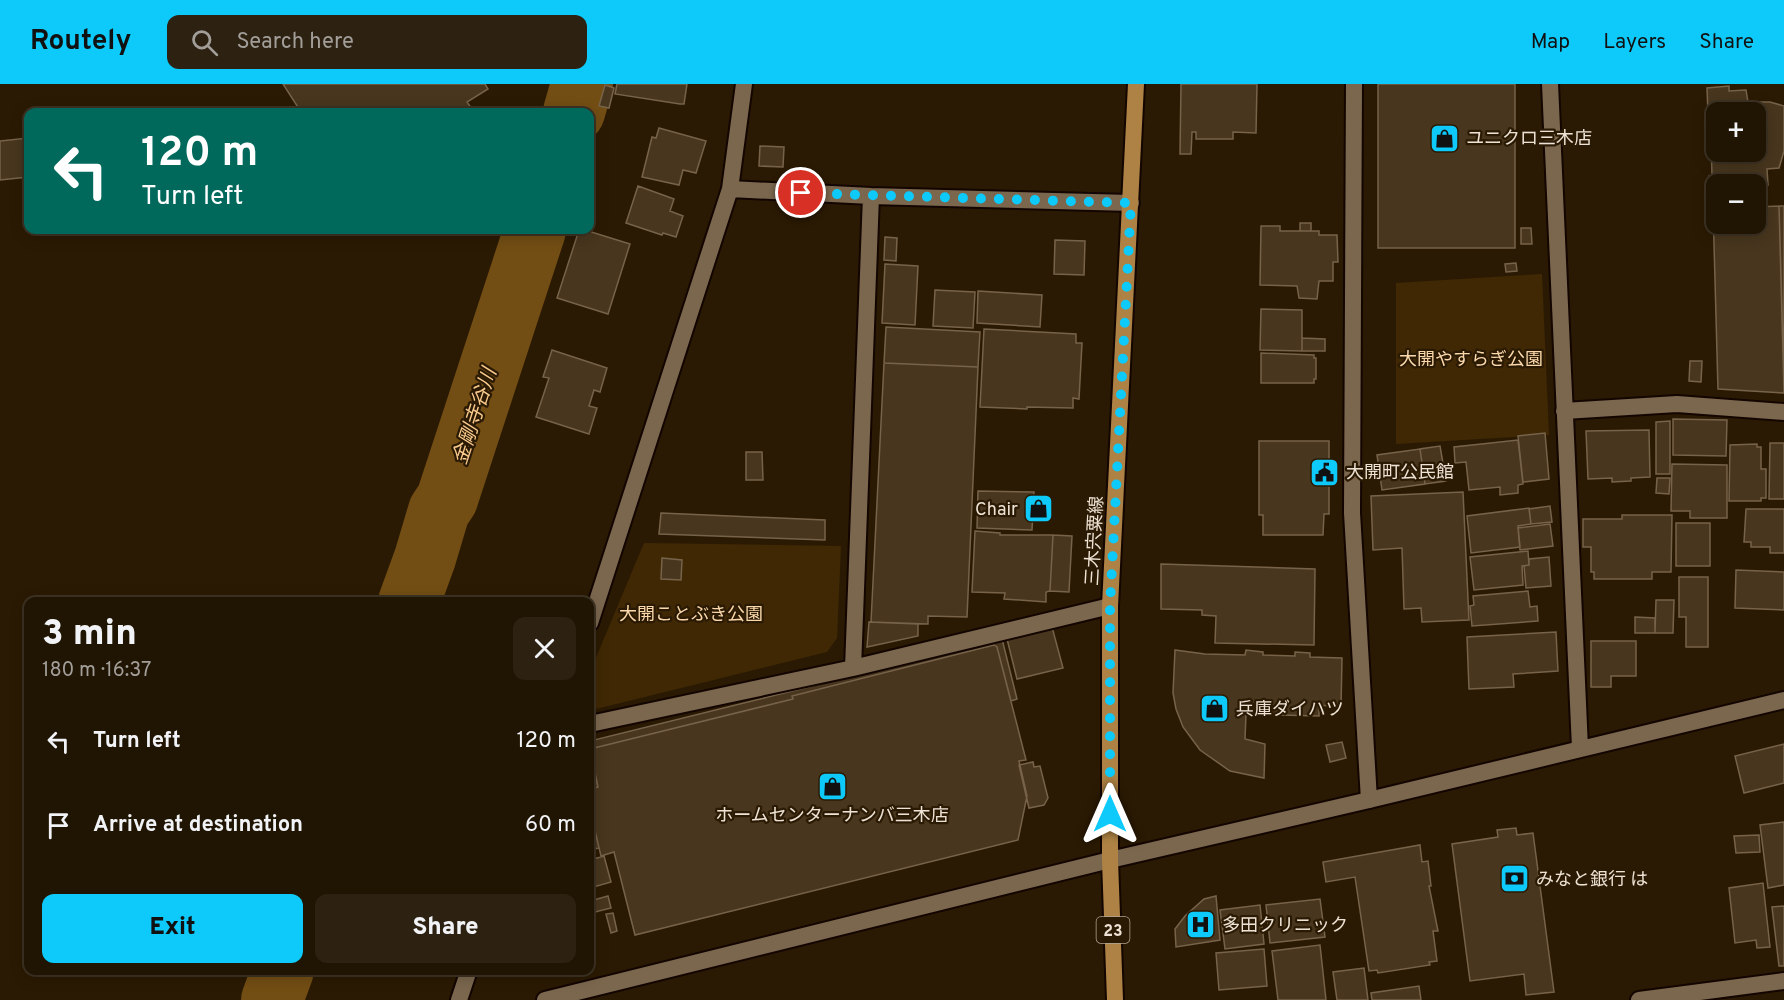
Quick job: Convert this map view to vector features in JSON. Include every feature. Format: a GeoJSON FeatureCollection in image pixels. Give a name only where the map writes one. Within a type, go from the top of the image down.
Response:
{"type":"FeatureCollection","features":[{"type":"Feature","properties":{"kind":"main road","name":"三木宍粟線"},"geometry":{"type":"LineString","coordinates":[[1116,998],[1110,860],[1110,606],[1136,84]]}},
{"type":"Feature","properties":{"kind":"street"},"geometry":{"type":"LineString","coordinates":[[594,611],[730,189],[744,84]]}},
{"type":"Feature","properties":{"kind":"street"},"geometry":{"type":"LineString","coordinates":[[1354,84],[1352,513],[1369,800]]}},
{"type":"Feature","properties":{"kind":"street"},"geometry":{"type":"LineString","coordinates":[[1550,84],[1580,748]]}},
{"type":"Feature","properties":{"kind":"street"},"geometry":{"type":"LineString","coordinates":[[730,189],[871,196],[1131,203]]}},
{"type":"Feature","properties":{"kind":"street"},"geometry":{"type":"LineString","coordinates":[[854,668],[871,196]]}},
{"type":"Feature","properties":{"kind":"street"},"geometry":{"type":"LineString","coordinates":[[1564,411],[1677,404],[1784,412]]}},
{"type":"Feature","properties":{"kind":"street"},"geometry":{"type":"LineString","coordinates":[[594,723],[854,668],[1110,606]]}},
{"type":"Feature","properties":{"kind":"street"},"geometry":{"type":"LineString","coordinates":[[545,1000],[1110,860],[1784,700]]}},
{"type":"Feature","properties":{"kind":"street"},"geometry":{"type":"LineString","coordinates":[[459,1000],[467,975]]}},
{"type":"Feature","properties":{"kind":"street"},"geometry":{"type":"LineString","coordinates":[[1639,1000],[1784,981]]}},
{"type":"Feature","properties":{"kind":"green space","name":"大開やすらぎ公園"},"geometry":{"type":"Polygon","coordinates":[[[1542,274],[1549,435],[1396,444],[1396,283],[1542,274]]]}},
{"type":"Feature","properties":{"kind":"green space","name":"大開ことぶき公園"},"geometry":{"type":"Polygon","coordinates":[[[644,543],[841,546],[837,638],[827,652],[594,710],[594,662],[644,543]]]}},
{"type":"Feature","properties":{"kind":"building"},"geometry":{"type":"Polygon","coordinates":[[[283,84],[485,84],[488,89],[467,102],[471,108],[298,108],[283,84]]]}},
{"type":"Feature","properties":{"kind":"building"},"geometry":{"type":"Polygon","coordinates":[[[617,84],[687,84],[684,104],[680,104],[615,94],[617,84]]]}},
{"type":"Feature","properties":{"kind":"building"},"geometry":{"type":"Polygon","coordinates":[[[1181,84],[1257,84],[1256,133],[1233,132],[1233,139],[1196,139],[1196,132],[1192,132],[1191,154],[1180,154],[1181,84]]]}},
{"type":"Feature","properties":{"kind":"building"},"geometry":{"type":"Polygon","coordinates":[[[1378,84],[1515,84],[1515,248],[1378,248],[1378,84]]]}},
{"type":"Feature","properties":{"kind":"building"},"geometry":{"type":"Polygon","coordinates":[[[605,85],[614,88],[609,108],[599,106],[605,85]]]}},
{"type":"Feature","properties":{"kind":"building"},"geometry":{"type":"Polygon","coordinates":[[[1729,86],[1729,91],[1746,90],[1748,102],[1708,102],[1707,88],[1729,86]]]}},
{"type":"Feature","properties":{"kind":"building"},"geometry":{"type":"Polygon","coordinates":[[[1766,102],[1784,106],[1784,151],[1779,168],[1767,169],[1768,185],[1766,185],[1766,174],[1712,174],[1712,162],[1766,162],[1766,102]]]}},
{"type":"Feature","properties":{"kind":"building"},"geometry":{"type":"Polygon","coordinates":[[[659,128],[706,141],[696,173],[683,170],[679,185],[642,177],[652,137],[656,138],[659,128]]]}},
{"type":"Feature","properties":{"kind":"building"},"geometry":{"type":"Polygon","coordinates":[[[24,138],[24,177],[0,180],[0,141],[24,138]]]}},
{"type":"Feature","properties":{"kind":"building"},"geometry":{"type":"Polygon","coordinates":[[[760,146],[784,147],[783,167],[759,166],[760,146]]]}},
{"type":"Feature","properties":{"kind":"building"},"geometry":{"type":"Polygon","coordinates":[[[638,186],[674,199],[670,211],[683,216],[676,237],[663,233],[662,235],[626,223],[638,186]]]}},
{"type":"Feature","properties":{"kind":"building"},"geometry":{"type":"Polygon","coordinates":[[[1779,206],[1784,393],[1718,389],[1714,234],[1766,234],[1766,207],[1779,206]]]}},
{"type":"Feature","properties":{"kind":"building"},"geometry":{"type":"Polygon","coordinates":[[[1779,206],[1784,206],[1784,380],[1779,206]]]}},
{"type":"Feature","properties":{"kind":"building"},"geometry":{"type":"Polygon","coordinates":[[[1300,223],[1311,223],[1311,231],[1300,231],[1300,223]]]}},
{"type":"Feature","properties":{"kind":"building"},"geometry":{"type":"Polygon","coordinates":[[[1261,226],[1280,226],[1280,231],[1319,231],[1319,235],[1337,235],[1338,262],[1333,262],[1333,281],[1319,281],[1317,299],[1299,298],[1297,286],[1260,285],[1261,226]]]}},
{"type":"Feature","properties":{"kind":"building"},"geometry":{"type":"Polygon","coordinates":[[[1521,228],[1531,228],[1532,244],[1521,244],[1521,228]]]}},
{"type":"Feature","properties":{"kind":"building"},"geometry":{"type":"Polygon","coordinates":[[[594,233],[630,244],[608,314],[557,298],[578,234],[594,233]]]}},
{"type":"Feature","properties":{"kind":"building"},"geometry":{"type":"Polygon","coordinates":[[[885,237],[897,238],[896,261],[884,260],[885,237]]]}},
{"type":"Feature","properties":{"kind":"building"},"geometry":{"type":"Polygon","coordinates":[[[1055,240],[1085,241],[1084,275],[1054,274],[1055,240]]]}},
{"type":"Feature","properties":{"kind":"building"},"geometry":{"type":"Polygon","coordinates":[[[1516,263],[1517,271],[1506,272],[1505,264],[1516,263]]]}},
{"type":"Feature","properties":{"kind":"building"},"geometry":{"type":"Polygon","coordinates":[[[885,264],[918,266],[915,325],[882,323],[885,264]]]}},
{"type":"Feature","properties":{"kind":"building"},"geometry":{"type":"Polygon","coordinates":[[[935,290],[975,292],[973,328],[933,326],[935,290]]]}},
{"type":"Feature","properties":{"kind":"building"},"geometry":{"type":"Polygon","coordinates":[[[978,291],[1042,295],[1040,327],[977,323],[978,291]]]}},
{"type":"Feature","properties":{"kind":"building"},"geometry":{"type":"Polygon","coordinates":[[[1261,309],[1302,310],[1302,351],[1260,350],[1261,309]]]}},
{"type":"Feature","properties":{"kind":"building"},"geometry":{"type":"Polygon","coordinates":[[[886,327],[980,332],[978,367],[884,363],[886,327]]]}},
{"type":"Feature","properties":{"kind":"building"},"geometry":{"type":"Polygon","coordinates":[[[984,329],[1076,334],[1076,343],[1082,343],[1079,399],[1073,398],[1073,408],[980,407],[984,329]]]}},
{"type":"Feature","properties":{"kind":"building"},"geometry":{"type":"Polygon","coordinates":[[[1302,338],[1325,339],[1325,351],[1302,351],[1302,338]]]}},
{"type":"Feature","properties":{"kind":"building"},"geometry":{"type":"Polygon","coordinates":[[[552,350],[607,368],[600,392],[594,390],[589,406],[597,408],[589,434],[536,417],[549,378],[543,377],[552,350]]]}},
{"type":"Feature","properties":{"kind":"building"},"geometry":{"type":"Polygon","coordinates":[[[1261,353],[1314,355],[1316,379],[1314,383],[1261,383],[1261,353]]]}},
{"type":"Feature","properties":{"kind":"building"},"geometry":{"type":"Polygon","coordinates":[[[1690,361],[1702,361],[1701,382],[1689,381],[1690,361]]]}},
{"type":"Feature","properties":{"kind":"building"},"geometry":{"type":"Polygon","coordinates":[[[884,363],[978,367],[967,617],[928,616],[928,624],[871,622],[884,363]]]}},
{"type":"Feature","properties":{"kind":"building"},"geometry":{"type":"Polygon","coordinates":[[[1673,419],[1727,420],[1726,456],[1673,455],[1673,419]]]}},
{"type":"Feature","properties":{"kind":"building"},"geometry":{"type":"Polygon","coordinates":[[[1670,421],[1670,474],[1656,474],[1656,422],[1670,421]]]}},
{"type":"Feature","properties":{"kind":"building"},"geometry":{"type":"Polygon","coordinates":[[[1649,430],[1650,477],[1612,482],[1612,478],[1588,479],[1586,431],[1649,430]]]}},
{"type":"Feature","properties":{"kind":"building"},"geometry":{"type":"Polygon","coordinates":[[[1545,433],[1549,479],[1523,482],[1518,436],[1545,433]]]}},
{"type":"Feature","properties":{"kind":"building"},"geometry":{"type":"Polygon","coordinates":[[[1518,440],[1523,484],[1518,485],[1518,493],[1500,495],[1500,487],[1469,490],[1466,462],[1455,463],[1454,447],[1518,440]]]}},
{"type":"Feature","properties":{"kind":"building"},"geometry":{"type":"Polygon","coordinates":[[[1259,441],[1329,441],[1329,514],[1324,514],[1323,535],[1263,535],[1263,515],[1259,515],[1259,441]]]}},
{"type":"Feature","properties":{"kind":"building"},"geometry":{"type":"Polygon","coordinates":[[[1770,443],[1784,443],[1784,499],[1769,499],[1770,443]]]}},
{"type":"Feature","properties":{"kind":"building"},"geometry":{"type":"Polygon","coordinates":[[[1757,444],[1757,447],[1761,447],[1761,469],[1766,469],[1766,498],[1761,498],[1761,501],[1729,501],[1730,445],[1757,444]]]}},
{"type":"Feature","properties":{"kind":"building"},"geometry":{"type":"Polygon","coordinates":[[[1440,446],[1446,481],[1425,484],[1420,449],[1440,446]]]}},
{"type":"Feature","properties":{"kind":"building"},"geometry":{"type":"Polygon","coordinates":[[[1420,449],[1425,484],[1382,490],[1377,455],[1420,449]]]}},
{"type":"Feature","properties":{"kind":"building"},"geometry":{"type":"Polygon","coordinates":[[[746,452],[762,452],[763,480],[746,480],[746,452]]]}},
{"type":"Feature","properties":{"kind":"building"},"geometry":{"type":"Polygon","coordinates":[[[1672,464],[1727,465],[1727,518],[1690,518],[1690,511],[1671,511],[1672,464]]]}},
{"type":"Feature","properties":{"kind":"building"},"geometry":{"type":"Polygon","coordinates":[[[1657,478],[1670,478],[1669,494],[1656,493],[1657,478]]]}},
{"type":"Feature","properties":{"kind":"building"},"geometry":{"type":"Polygon","coordinates":[[[978,491],[1034,492],[1032,530],[977,528],[978,491]]]}},
{"type":"Feature","properties":{"kind":"building"},"geometry":{"type":"Polygon","coordinates":[[[1463,492],[1469,620],[1422,622],[1421,608],[1404,609],[1402,548],[1373,550],[1371,496],[1463,492]]]}},
{"type":"Feature","properties":{"kind":"building"},"geometry":{"type":"Polygon","coordinates":[[[1550,506],[1552,522],[1531,524],[1529,509],[1550,506]]]}},
{"type":"Feature","properties":{"kind":"building"},"geometry":{"type":"Polygon","coordinates":[[[1529,508],[1531,524],[1518,526],[1520,547],[1471,553],[1467,516],[1529,508]]]}},
{"type":"Feature","properties":{"kind":"building"},"geometry":{"type":"Polygon","coordinates":[[[1746,509],[1784,509],[1784,553],[1770,553],[1770,547],[1751,547],[1751,542],[1744,542],[1746,509]]]}},
{"type":"Feature","properties":{"kind":"building"},"geometry":{"type":"Polygon","coordinates":[[[661,513],[825,520],[825,540],[659,534],[661,513]]]}},
{"type":"Feature","properties":{"kind":"building"},"geometry":{"type":"Polygon","coordinates":[[[1622,515],[1672,515],[1671,572],[1652,572],[1652,579],[1594,579],[1594,572],[1591,572],[1591,547],[1583,547],[1583,519],[1622,519],[1622,515]]]}},
{"type":"Feature","properties":{"kind":"building"},"geometry":{"type":"Polygon","coordinates":[[[1676,523],[1710,523],[1710,566],[1676,566],[1676,523]]]}},
{"type":"Feature","properties":{"kind":"building"},"geometry":{"type":"Polygon","coordinates":[[[1550,524],[1553,546],[1520,550],[1518,528],[1550,524]]]}},
{"type":"Feature","properties":{"kind":"building"},"geometry":{"type":"Polygon","coordinates":[[[975,531],[1000,533],[1000,535],[1053,535],[1050,591],[1046,592],[1046,602],[1004,599],[1005,593],[972,592],[975,531]]]}},
{"type":"Feature","properties":{"kind":"building"},"geometry":{"type":"Polygon","coordinates":[[[1053,535],[1072,536],[1069,592],[1050,591],[1053,535]]]}},
{"type":"Feature","properties":{"kind":"building"},"geometry":{"type":"Polygon","coordinates":[[[1528,551],[1529,565],[1522,566],[1523,585],[1474,590],[1470,557],[1528,551]]]}},
{"type":"Feature","properties":{"kind":"building"},"geometry":{"type":"Polygon","coordinates":[[[1549,557],[1551,586],[1526,588],[1524,566],[1529,565],[1529,559],[1549,557]]]}},
{"type":"Feature","properties":{"kind":"building"},"geometry":{"type":"Polygon","coordinates":[[[662,558],[682,560],[681,580],[661,579],[662,558]]]}},
{"type":"Feature","properties":{"kind":"building"},"geometry":{"type":"Polygon","coordinates":[[[1161,564],[1315,569],[1314,645],[1215,643],[1216,616],[1202,615],[1202,610],[1161,609],[1161,564]]]}},
{"type":"Feature","properties":{"kind":"building"},"geometry":{"type":"Polygon","coordinates":[[[1736,570],[1784,572],[1784,610],[1735,608],[1736,570]]]}},
{"type":"Feature","properties":{"kind":"building"},"geometry":{"type":"Polygon","coordinates":[[[1679,577],[1708,577],[1708,647],[1686,647],[1686,617],[1679,617],[1679,577]]]}},
{"type":"Feature","properties":{"kind":"building"},"geometry":{"type":"Polygon","coordinates":[[[1528,591],[1530,607],[1537,606],[1538,621],[1472,626],[1470,606],[1474,605],[1473,596],[1528,591]]]}},
{"type":"Feature","properties":{"kind":"building"},"geometry":{"type":"Polygon","coordinates":[[[1656,600],[1674,600],[1673,633],[1655,633],[1656,600]]]}},
{"type":"Feature","properties":{"kind":"building"},"geometry":{"type":"Polygon","coordinates":[[[1635,617],[1655,618],[1655,633],[1635,633],[1635,617]]]}},
{"type":"Feature","properties":{"kind":"building"},"geometry":{"type":"Polygon","coordinates":[[[869,622],[918,624],[918,636],[867,647],[869,622]]]}},
{"type":"Feature","properties":{"kind":"building"},"geometry":{"type":"Polygon","coordinates":[[[1052,627],[1063,668],[1017,679],[1007,639],[1052,627]]]}},
{"type":"Feature","properties":{"kind":"building"},"geometry":{"type":"Polygon","coordinates":[[[1556,632],[1558,671],[1513,674],[1514,687],[1469,689],[1467,637],[1556,632]]]}},
{"type":"Feature","properties":{"kind":"building"},"geometry":{"type":"Polygon","coordinates":[[[1002,639],[1017,699],[1011,701],[997,647],[994,645],[792,696],[793,699],[594,748],[594,740],[1002,639]]]}},
{"type":"Feature","properties":{"kind":"building"},"geometry":{"type":"Polygon","coordinates":[[[1591,641],[1636,641],[1636,676],[1611,676],[1611,687],[1591,687],[1591,641]]]}},
{"type":"Feature","properties":{"kind":"building"},"geometry":{"type":"Polygon","coordinates":[[[994,645],[997,647],[1026,760],[1019,761],[1027,796],[1018,840],[635,935],[614,852],[601,856],[594,827],[594,788],[598,787],[594,768],[594,748],[793,699],[792,696],[994,645]]]}},
{"type":"Feature","properties":{"kind":"building"},"geometry":{"type":"Polygon","coordinates":[[[1175,650],[1205,654],[1245,655],[1246,650],[1263,652],[1263,655],[1295,656],[1295,652],[1310,653],[1310,657],[1342,658],[1341,707],[1319,705],[1319,716],[1246,714],[1245,739],[1265,744],[1264,778],[1230,771],[1200,750],[1183,727],[1173,693],[1175,650]]]}},
{"type":"Feature","properties":{"kind":"building"},"geometry":{"type":"Polygon","coordinates":[[[1342,742],[1346,758],[1330,762],[1326,745],[1342,742]]]}},
{"type":"Feature","properties":{"kind":"building"},"geometry":{"type":"Polygon","coordinates":[[[1784,744],[1784,783],[1744,793],[1735,756],[1784,744]]]}},
{"type":"Feature","properties":{"kind":"building"},"geometry":{"type":"Polygon","coordinates":[[[1033,762],[1034,767],[1040,766],[1048,798],[1044,805],[1029,808],[1019,765],[1033,762]]]}},
{"type":"Feature","properties":{"kind":"building"},"geometry":{"type":"Polygon","coordinates":[[[594,772],[598,787],[594,788],[594,772]]]}},
{"type":"Feature","properties":{"kind":"building"},"geometry":{"type":"Polygon","coordinates":[[[1784,822],[1784,885],[1768,888],[1760,825],[1784,822]]]}},
{"type":"Feature","properties":{"kind":"building"},"geometry":{"type":"Polygon","coordinates":[[[594,827],[599,848],[594,849],[594,827]]]}},
{"type":"Feature","properties":{"kind":"building"},"geometry":{"type":"Polygon","coordinates":[[[1516,828],[1517,835],[1533,833],[1554,992],[1526,995],[1524,974],[1470,981],[1452,844],[1498,837],[1497,830],[1516,828]]]}},
{"type":"Feature","properties":{"kind":"building"},"geometry":{"type":"Polygon","coordinates":[[[1759,835],[1760,852],[1736,853],[1734,836],[1759,835]]]}},
{"type":"Feature","properties":{"kind":"building"},"geometry":{"type":"Polygon","coordinates":[[[1420,845],[1422,862],[1428,861],[1431,886],[1429,886],[1438,931],[1433,931],[1437,961],[1429,962],[1430,965],[1378,973],[1377,970],[1369,971],[1355,877],[1326,882],[1323,862],[1420,845]]]}},
{"type":"Feature","properties":{"kind":"building"},"geometry":{"type":"Polygon","coordinates":[[[604,856],[611,882],[594,887],[594,859],[604,856]]]}},
{"type":"Feature","properties":{"kind":"building"},"geometry":{"type":"Polygon","coordinates":[[[1763,883],[1770,947],[1757,948],[1756,940],[1735,943],[1729,888],[1763,883]]]}},
{"type":"Feature","properties":{"kind":"building"},"geometry":{"type":"Polygon","coordinates":[[[608,896],[611,908],[594,912],[594,900],[608,896]]]}},
{"type":"Feature","properties":{"kind":"building"},"geometry":{"type":"Polygon","coordinates":[[[1216,896],[1220,940],[1176,947],[1175,929],[1185,916],[1204,899],[1216,896]]]}},
{"type":"Feature","properties":{"kind":"building"},"geometry":{"type":"Polygon","coordinates":[[[1320,899],[1325,937],[1270,943],[1266,905],[1320,899]]]}},
{"type":"Feature","properties":{"kind":"building"},"geometry":{"type":"Polygon","coordinates":[[[1260,905],[1264,944],[1225,949],[1220,910],[1260,905]]]}},
{"type":"Feature","properties":{"kind":"building"},"geometry":{"type":"Polygon","coordinates":[[[1784,906],[1784,966],[1779,966],[1772,907],[1784,906]]]}},
{"type":"Feature","properties":{"kind":"building"},"geometry":{"type":"Polygon","coordinates":[[[613,913],[617,931],[611,933],[606,914],[613,913]]]}},
{"type":"Feature","properties":{"kind":"building"},"geometry":{"type":"Polygon","coordinates":[[[1320,945],[1326,1000],[1278,1000],[1272,951],[1320,945]]]}},
{"type":"Feature","properties":{"kind":"building"},"geometry":{"type":"Polygon","coordinates":[[[1264,949],[1267,986],[1219,990],[1216,953],[1264,949]]]}},
{"type":"Feature","properties":{"kind":"building"},"geometry":{"type":"Polygon","coordinates":[[[1364,968],[1368,1000],[1337,1000],[1333,972],[1364,968]]]}},
{"type":"Feature","properties":{"kind":"building"},"geometry":{"type":"Polygon","coordinates":[[[1419,986],[1421,1000],[1372,1000],[1371,993],[1419,986]]]}},
{"type":"Feature","properties":{"kind":"waterway","name":"金剛寺谷川"},"geometry":{"type":"LineString","coordinates":[[575,108],[582,84]]}},
{"type":"Feature","properties":{"kind":"waterway","name":"金剛寺谷川"},"geometry":{"type":"LineString","coordinates":[[411,597],[439,511],[447,499],[534,234]]}},
{"type":"Feature","properties":{"kind":"waterway","name":"金剛寺谷川"},"geometry":{"type":"LineString","coordinates":[[272,1000],[281,975]]}},
{"type":"Feature","properties":{"kind":"place","name":"ユニクロ三木店"},"geometry":{"type":"Point","coordinates":[1445,138]}},
{"type":"Feature","properties":{"kind":"place","name":"大開町公民館"},"geometry":{"type":"Point","coordinates":[1325,472]}},
{"type":"Feature","properties":{"kind":"place","name":"Chair"},"geometry":{"type":"Point","coordinates":[1039,509]}},
{"type":"Feature","properties":{"kind":"place","name":"兵庫ダイハツ"},"geometry":{"type":"Point","coordinates":[1215,709]}},
{"type":"Feature","properties":{"kind":"place","name":"ホームセンターナンバ三木店"},"geometry":{"type":"Point","coordinates":[832,786]}},
{"type":"Feature","properties":{"kind":"place","name":"みなと銀行 は"},"geometry":{"type":"Point","coordinates":[1515,879]}},
{"type":"Feature","properties":{"kind":"place","name":"多田クリニック"},"geometry":{"type":"Point","coordinates":[1201,925]}},
{"type":"Feature","properties":{"kind":"route"},"geometry":{"type":"LineString","coordinates":[[801,193],[1131,203],[1110,606],[1110,814]]}}]}
